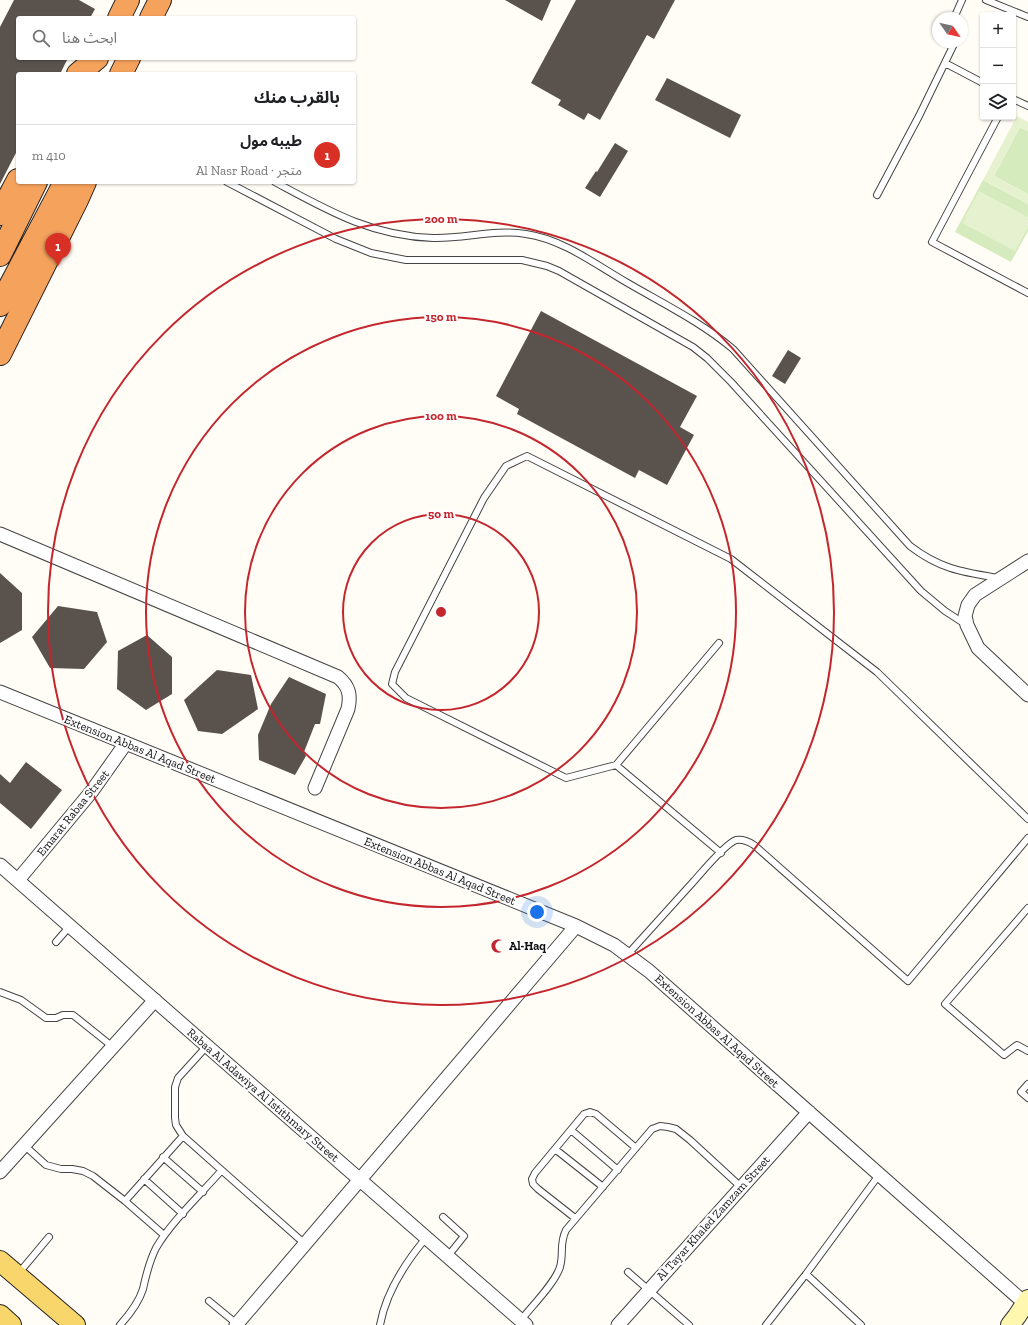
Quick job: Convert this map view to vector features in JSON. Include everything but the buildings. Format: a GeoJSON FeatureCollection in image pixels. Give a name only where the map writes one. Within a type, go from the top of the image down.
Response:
{"type":"FeatureCollection","features":[{"type":"Feature","properties":{"kind":"highway"},"geometry":{"type":"LineString","coordinates":[[120,16],[128,0]]}},
{"type":"Feature","properties":{"kind":"highway"},"geometry":{"type":"LineString","coordinates":[[152,16],[160,0]]}},
{"type":"Feature","properties":{"kind":"highway"},"geometry":{"type":"LineString","coordinates":[[80,72],[96,60]]}},
{"type":"Feature","properties":{"kind":"highway"},"geometry":{"type":"LineString","coordinates":[[91,72],[97,60]]}},
{"type":"Feature","properties":{"kind":"highway"},"geometry":{"type":"LineString","coordinates":[[0,214],[16,184]]}},
{"type":"Feature","properties":{"kind":"highway"},"geometry":{"type":"LineString","coordinates":[[0,255],[35,184]]}},
{"type":"Feature","properties":{"kind":"highway"},"geometry":{"type":"LineString","coordinates":[[0,305],[64,184]]}},
{"type":"Feature","properties":{"kind":"highway"},"geometry":{"type":"LineString","coordinates":[[0,354],[84,184]]}},
{"type":"Feature","properties":{"kind":"main road"},"geometry":{"type":"LineString","coordinates":[[0,1260],[17,1275],[53,1318],[75,1325]]}},
{"type":"Feature","properties":{"kind":"main road"},"geometry":{"type":"LineString","coordinates":[[0,1315],[11,1325]]}},
{"type":"Feature","properties":{"kind":"street"},"geometry":{"type":"LineString","coordinates":[[0,534],[338,677],[345,683],[349,691],[350,700],[348,709],[315,788]]}},
{"type":"Feature","properties":{"kind":"street"},"geometry":{"type":"LineString","coordinates":[[1028,561],[975,595],[968,605],[965,616],[967,625],[978,648],[1028,695]]}},
{"type":"Feature","properties":{"kind":"street","name":"Extension Abbas Al Aqad Street"},"geometry":{"type":"LineString","coordinates":[[0,692],[576,926],[628,954],[655,976],[879,1175],[1023,1310]]}},
{"type":"Feature","properties":{"kind":"street","name":"Emarat Rabaa Street"},"geometry":{"type":"LineString","coordinates":[[18,880],[92,791],[126,743]]}},
{"type":"Feature","properties":{"kind":"street","name":"Rabaa Al Adawiya Al Istithmary Street"},"geometry":{"type":"LineString","coordinates":[[0,865],[524,1323]]}},
{"type":"Feature","properties":{"kind":"street"},"geometry":{"type":"LineString","coordinates":[[237,1324],[576,926]]}},
{"type":"Feature","properties":{"kind":"street"},"geometry":{"type":"LineString","coordinates":[[0,1172],[155,1000]]}},
{"type":"Feature","properties":{"kind":"street","name":"Al Tayar Khaled Zamzam Street"},"geometry":{"type":"LineString","coordinates":[[618,1325],[809,1112]]}},
{"type":"Feature","properties":{"kind":"lane"},"geometry":{"type":"LineString","coordinates":[[957,12],[962,0]]}},
{"type":"Feature","properties":{"kind":"lane"},"geometry":{"type":"LineString","coordinates":[[986,0],[1028,17]]}},
{"type":"Feature","properties":{"kind":"lane"},"geometry":{"type":"LineString","coordinates":[[877,195],[919,116],[952,48]]}},
{"type":"Feature","properties":{"kind":"lane"},"geometry":{"type":"LineString","coordinates":[[945,63],[980,81]]}},
{"type":"Feature","properties":{"kind":"lane"},"geometry":{"type":"LineString","coordinates":[[1016,100],[1028,106]]}},
{"type":"Feature","properties":{"kind":"lane"},"geometry":{"type":"LineString","coordinates":[[996,120],[932,242],[1028,293]]}},
{"type":"Feature","properties":{"kind":"lane"},"geometry":{"type":"LineString","coordinates":[[231,184],[336,239],[371,253],[406,260],[522,260],[547,266],[559,271],[693,347],[707,358],[731,382],[921,591],[939,606],[967,625]]}},
{"type":"Feature","properties":{"kind":"lane"},"geometry":{"type":"LineString","coordinates":[[279,184],[346,219],[388,233],[432,238],[455,238],[514,232],[542,237],[572,250],[707,328],[734,349],[910,546],[925,557],[941,565],[965,573],[1000,579]]}},
{"type":"Feature","properties":{"kind":"lane"},"geometry":{"type":"LineString","coordinates":[[719,643],[616,765],[566,778],[406,698],[392,684],[395,672],[484,498],[506,466],[526,456],[730,559],[876,672],[1028,819]]}},
{"type":"Feature","properties":{"kind":"lane"},"geometry":{"type":"LineString","coordinates":[[616,765],[721,853]]}},
{"type":"Feature","properties":{"kind":"lane"},"geometry":{"type":"LineString","coordinates":[[628,954],[731,843],[736,840],[742,840],[748,841],[754,845],[908,981],[1028,838]]}},
{"type":"Feature","properties":{"kind":"lane"},"geometry":{"type":"LineString","coordinates":[[1028,908],[945,1004],[1004,1055],[1017,1045],[1028,1051]]}},
{"type":"Feature","properties":{"kind":"lane"},"geometry":{"type":"LineString","coordinates":[[56,942],[70,926]]}},
{"type":"Feature","properties":{"kind":"lane"},"geometry":{"type":"LineString","coordinates":[[0,992],[21,1000],[46,1018],[56,1018],[68,1014],[76,1017],[113,1046]]}},
{"type":"Feature","properties":{"kind":"lane"},"geometry":{"type":"LineString","coordinates":[[207,1046],[178,1078],[175,1087],[176,1125],[183,1136],[305,1244]]}},
{"type":"Feature","properties":{"kind":"lane"},"geometry":{"type":"LineString","coordinates":[[1028,1084],[1021,1092],[1028,1098]]}},
{"type":"Feature","properties":{"kind":"lane"},"geometry":{"type":"LineString","coordinates":[[575,1218],[538,1189],[532,1182],[532,1176],[584,1114],[593,1112],[636,1148]]}},
{"type":"Feature","properties":{"kind":"lane"},"geometry":{"type":"LineString","coordinates":[[524,1323],[557,1275],[561,1261],[562,1238],[566,1230],[652,1129],[660,1126],[676,1129],[741,1187]]}},
{"type":"Feature","properties":{"kind":"lane"},"geometry":{"type":"LineString","coordinates":[[571,1130],[618,1170]]}},
{"type":"Feature","properties":{"kind":"lane"},"geometry":{"type":"LineString","coordinates":[[125,1201],[183,1136]]}},
{"type":"Feature","properties":{"kind":"lane"},"geometry":{"type":"LineString","coordinates":[[24,1145],[46,1165],[61,1169],[83,1171],[93,1176],[125,1201],[164,1235]]}},
{"type":"Feature","properties":{"kind":"lane"},"geometry":{"type":"LineString","coordinates":[[555,1148],[603,1187]]}},
{"type":"Feature","properties":{"kind":"lane"},"geometry":{"type":"LineString","coordinates":[[163,1157],[203,1192]]}},
{"type":"Feature","properties":{"kind":"lane"},"geometry":{"type":"LineString","coordinates":[[120,1325],[136,1304],[142,1290],[150,1260],[164,1235],[221,1171]]}},
{"type":"Feature","properties":{"kind":"lane"},"geometry":{"type":"LineString","coordinates":[[766,1325],[806,1274],[879,1175]]}},
{"type":"Feature","properties":{"kind":"lane"},"geometry":{"type":"LineString","coordinates":[[144,1179],[183,1214]]}},
{"type":"Feature","properties":{"kind":"lane"},"geometry":{"type":"LineString","coordinates":[[443,1217],[464,1236],[448,1256]]}},
{"type":"Feature","properties":{"kind":"lane"},"geometry":{"type":"LineString","coordinates":[[17,1275],[49,1237]]}},
{"type":"Feature","properties":{"kind":"lane"},"geometry":{"type":"LineString","coordinates":[[380,1325],[389,1296],[400,1273],[414,1252],[426,1238]]}},
{"type":"Feature","properties":{"kind":"lane"},"geometry":{"type":"LineString","coordinates":[[628,1272],[689,1325]]}},
{"type":"Feature","properties":{"kind":"lane"},"geometry":{"type":"LineString","coordinates":[[806,1274],[861,1325]]}},
{"type":"Feature","properties":{"kind":"lane"},"geometry":{"type":"LineString","coordinates":[[209,1300],[237,1324]]}},
{"type":"Feature","properties":{"kind":"green space"},"geometry":{"type":"Polygon","coordinates":[[[1017,116],[1028,122],[1028,131],[1020,127],[994,176],[1028,194],[1028,204],[983,180],[1017,116]]]}},
{"type":"Feature","properties":{"kind":"green space"},"geometry":{"type":"Polygon","coordinates":[[[1020,127],[1028,131],[1028,194],[994,176],[1020,127]]]}},
{"type":"Feature","properties":{"kind":"green space"},"geometry":{"type":"Polygon","coordinates":[[[983,180],[1028,204],[1028,231],[1011,262],[955,232],[983,180]]]}},
{"type":"Feature","properties":{"kind":"green space"},"geometry":{"type":"Polygon","coordinates":[[[979,191],[1028,217],[1028,227],[1015,251],[962,223],[979,191]]]}},
{"type":"Feature","properties":{"kind":"place","name":"طيبه مول"},"geometry":{"type":"Point","coordinates":[58,266]}},
{"type":"Feature","properties":{"kind":"place","name":"Al-Haq"},"geometry":{"type":"Point","coordinates":[498,946]}}]}
